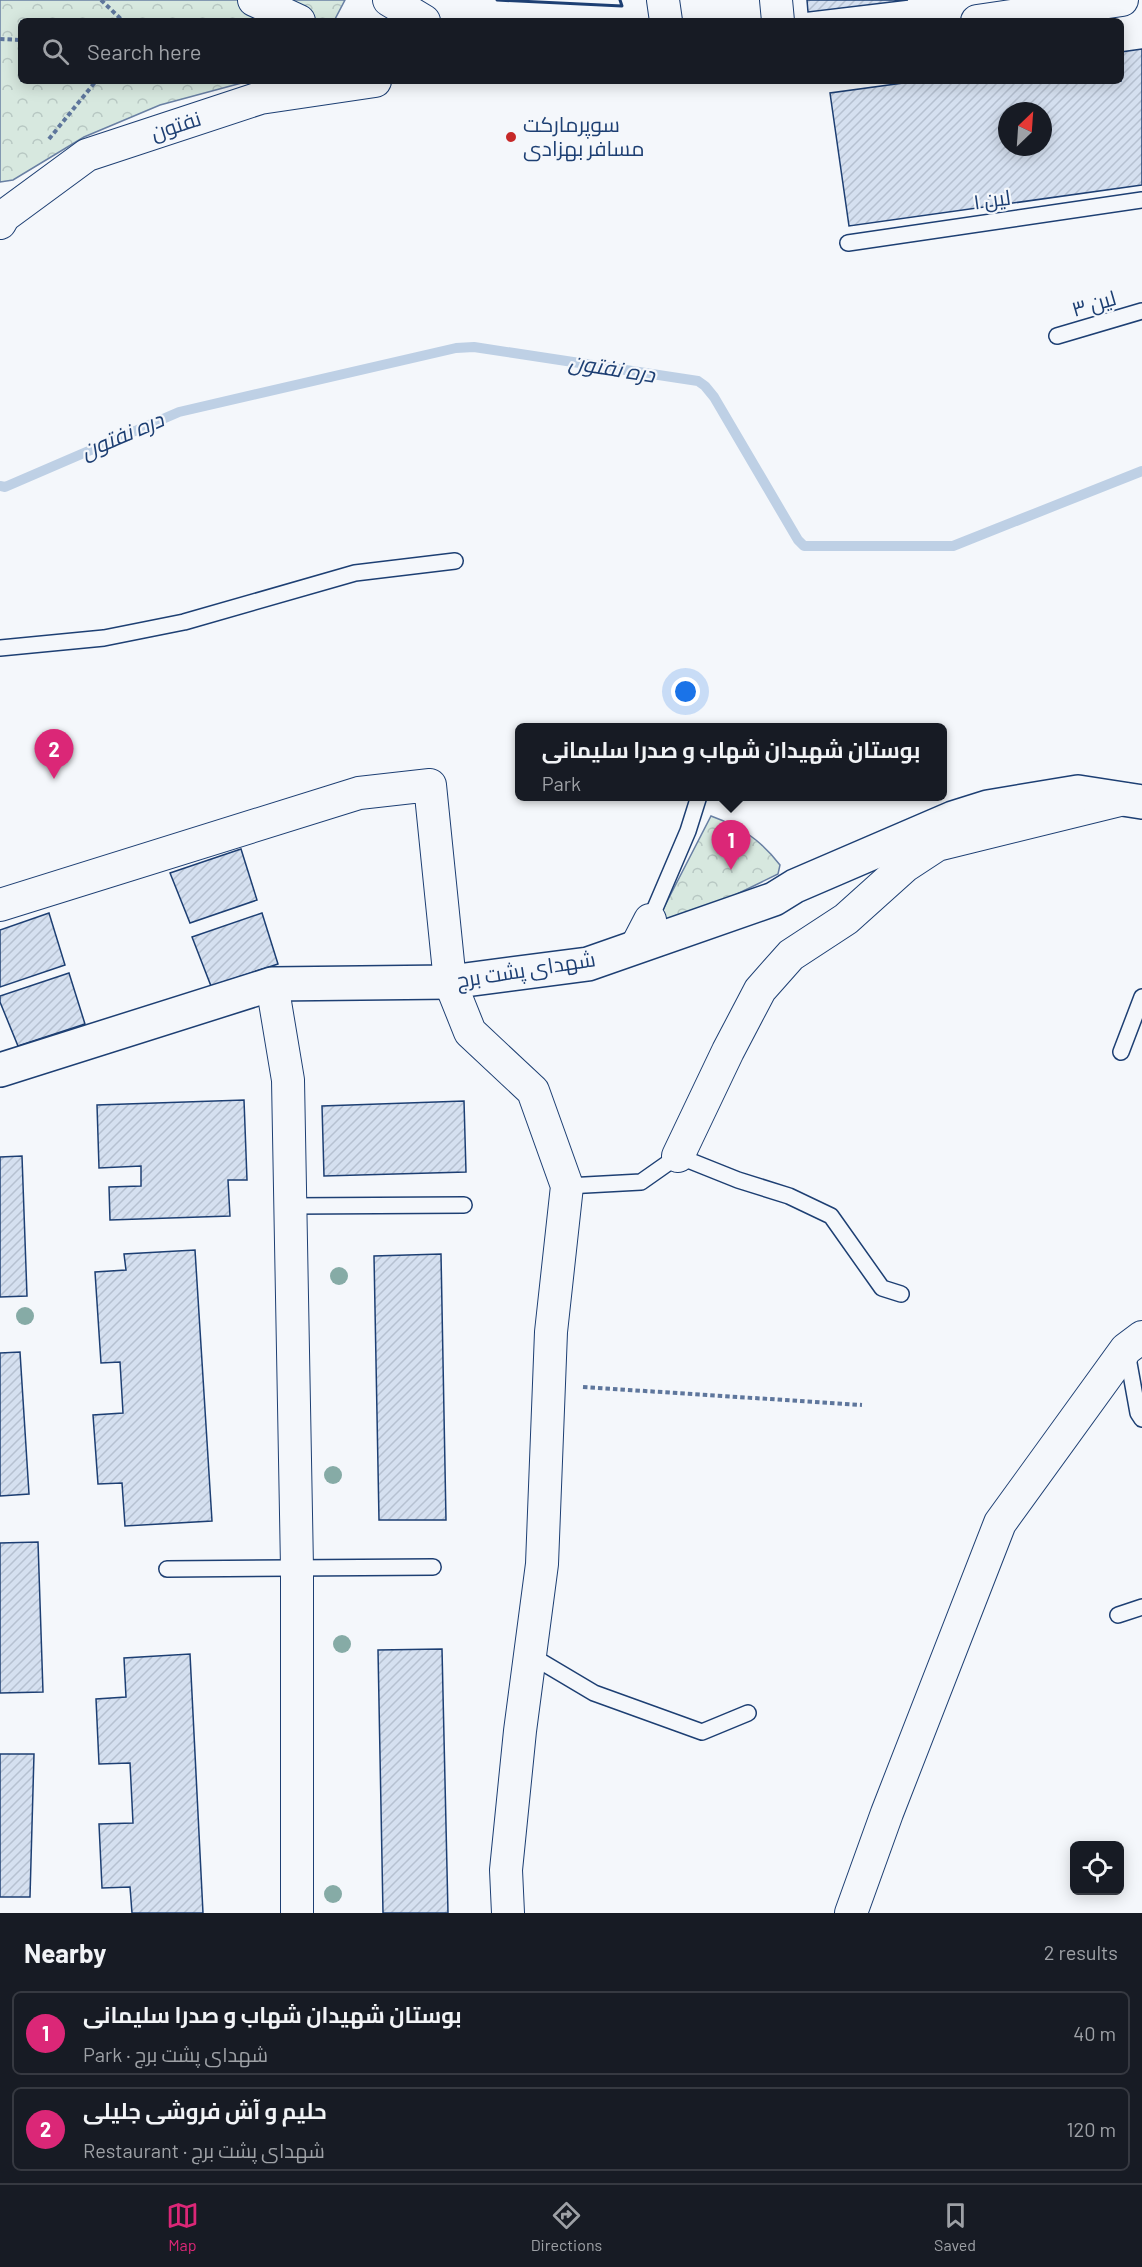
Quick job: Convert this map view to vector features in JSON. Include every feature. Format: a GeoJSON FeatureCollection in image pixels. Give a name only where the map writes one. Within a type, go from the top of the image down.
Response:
{"type":"FeatureCollection","features":[{"type":"Feature","properties":{"kind":"street"},"geometry":{"type":"LineString","coordinates":[[254,0],[293,18]]}},
{"type":"Feature","properties":{"kind":"street"},"geometry":{"type":"LineString","coordinates":[[389,0],[419,18]]}},
{"type":"Feature","properties":{"kind":"street"},"geometry":{"type":"LineString","coordinates":[[663,0],[666,18]]}},
{"type":"Feature","properties":{"kind":"street"},"geometry":{"type":"LineString","coordinates":[[776,0],[778,18]]}},
{"type":"Feature","properties":{"kind":"street"},"geometry":{"type":"LineString","coordinates":[[998,18],[1122,0]]}},
{"type":"Feature","properties":{"kind":"street","name":"نفتون"},"geometry":{"type":"LineString","coordinates":[[0,223],[4,216],[87,155],[260,98],[355,84]]}},
{"type":"Feature","properties":{"kind":"street"},"geometry":{"type":"LineString","coordinates":[[0,905],[359,793],[430,785],[450,982],[470,1032],[533,1091],[567,1186],[551,1332],[542,1564],[506,1870],[508,1913]]}},
{"type":"Feature","properties":{"kind":"street","name":"شهدای پشت برج"},"geometry":{"type":"LineString","coordinates":[[0,1070],[272,984],[450,982],[588,964],[651,935],[774,899],[795,886],[953,818],[988,807],[1078,792],[1134,800]]}},
{"type":"Feature","properties":{"kind":"street"},"geometry":{"type":"LineString","coordinates":[[678,1156],[760,990],[791,955],[846,919],[905,866],[937,845],[1134,800]]}},
{"type":"Feature","properties":{"kind":"street"},"geometry":{"type":"LineString","coordinates":[[272,984],[288,1080],[297,1568],[297,1913]]}},
{"type":"Feature","properties":{"kind":"street"},"geometry":{"type":"LineString","coordinates":[[850,1913],[886,1814],[1000,1523],[1134,1343]]}},
{"type":"Feature","properties":{"kind":"lane","name":"لین ۱"},"geometry":{"type":"LineString","coordinates":[[848,243],[1142,200]]}},
{"type":"Feature","properties":{"kind":"lane","name":"لین ۳"},"geometry":{"type":"LineString","coordinates":[[1057,336],[1142,311]]}},
{"type":"Feature","properties":{"kind":"lane"},"geometry":{"type":"LineString","coordinates":[[0,648],[104,638],[184,622],[355,573],[454,561]]}},
{"type":"Feature","properties":{"kind":"lane"},"geometry":{"type":"LineString","coordinates":[[651,935],[697,801]]}},
{"type":"Feature","properties":{"kind":"lane"},"geometry":{"type":"LineString","coordinates":[[1121,1052],[1142,997]]}},
{"type":"Feature","properties":{"kind":"lane"},"geometry":{"type":"LineString","coordinates":[[567,1186],[641,1182],[678,1156],[738,1180],[789,1196],[831,1216],[882,1288],[901,1294]]}},
{"type":"Feature","properties":{"kind":"lane"},"geometry":{"type":"LineString","coordinates":[[290,1206],[465,1205]]}},
{"type":"Feature","properties":{"kind":"lane"},"geometry":{"type":"LineString","coordinates":[[1134,1343],[1138,1413],[1142,1419]]}},
{"type":"Feature","properties":{"kind":"lane"},"geometry":{"type":"LineString","coordinates":[[167,1569],[433,1567]]}},
{"type":"Feature","properties":{"kind":"lane"},"geometry":{"type":"LineString","coordinates":[[1118,1615],[1142,1607]]}},
{"type":"Feature","properties":{"kind":"lane"},"geometry":{"type":"LineString","coordinates":[[530,1656],[594,1693],[702,1732],[748,1713]]}},
{"type":"Feature","properties":{"kind":"path"},"geometry":{"type":"LineString","coordinates":[[102,0],[120,18]]}},
{"type":"Feature","properties":{"kind":"path"},"geometry":{"type":"LineString","coordinates":[[0,39],[18,40]]}},
{"type":"Feature","properties":{"kind":"path"},"geometry":{"type":"LineString","coordinates":[[549,1384],[862,1405]]}},
{"type":"Feature","properties":{"kind":"green space"},"geometry":{"type":"Polygon","coordinates":[[[0,0],[345,0],[336,18],[18,18],[18,84],[238,84],[160,105],[84,137],[13,180],[0,182],[0,0]]]}},
{"type":"Feature","properties":{"kind":"green space"},"geometry":{"type":"Polygon","coordinates":[[[711,816],[732,825],[758,841],[780,865],[778,874],[667,928],[658,919],[711,816]]]}},
{"type":"Feature","properties":{"kind":"building"},"geometry":{"type":"Polygon","coordinates":[[[807,0],[908,0],[808,12],[807,0]]]}},
{"type":"Feature","properties":{"kind":"building"},"geometry":{"type":"Polygon","coordinates":[[[1142,49],[1142,185],[849,226],[830,93],[896,84],[1124,84],[1124,52],[1142,49]]]}},
{"type":"Feature","properties":{"kind":"building"},"geometry":{"type":"Polygon","coordinates":[[[241,849],[257,900],[190,923],[170,873],[241,849]]]}},
{"type":"Feature","properties":{"kind":"building"},"geometry":{"type":"Polygon","coordinates":[[[49,913],[65,965],[0,987],[0,930],[49,913]]]}},
{"type":"Feature","properties":{"kind":"building"},"geometry":{"type":"Polygon","coordinates":[[[262,913],[278,964],[211,986],[192,937],[262,913]]]}},
{"type":"Feature","properties":{"kind":"building"},"geometry":{"type":"Polygon","coordinates":[[[69,973],[85,1024],[18,1046],[0,1002],[0,996],[69,973]]]}},
{"type":"Feature","properties":{"kind":"building"},"geometry":{"type":"Polygon","coordinates":[[[244,1100],[247,1180],[228,1180],[230,1216],[110,1220],[109,1187],[141,1186],[141,1166],[99,1168],[97,1105],[244,1100]]]}},
{"type":"Feature","properties":{"kind":"building"},"geometry":{"type":"Polygon","coordinates":[[[464,1101],[466,1172],[324,1176],[322,1106],[464,1101]]]}},
{"type":"Feature","properties":{"kind":"building"},"geometry":{"type":"Polygon","coordinates":[[[22,1156],[27,1296],[0,1297],[0,1157],[22,1156]]]}},
{"type":"Feature","properties":{"kind":"building"},"geometry":{"type":"Polygon","coordinates":[[[195,1250],[212,1521],[125,1526],[122,1483],[98,1484],[93,1415],[123,1413],[120,1362],[101,1363],[95,1272],[126,1270],[124,1254],[195,1250]]]}},
{"type":"Feature","properties":{"kind":"building"},"geometry":{"type":"Polygon","coordinates":[[[441,1254],[446,1520],[379,1520],[374,1256],[441,1254]]]}},
{"type":"Feature","properties":{"kind":"building"},"geometry":{"type":"Polygon","coordinates":[[[20,1352],[29,1494],[0,1496],[0,1353],[20,1352]]]}},
{"type":"Feature","properties":{"kind":"building"},"geometry":{"type":"Polygon","coordinates":[[[38,1542],[43,1692],[0,1693],[0,1543],[38,1542]]]}},
{"type":"Feature","properties":{"kind":"building"},"geometry":{"type":"Polygon","coordinates":[[[442,1649],[448,1913],[383,1913],[378,1650],[442,1649]]]}},
{"type":"Feature","properties":{"kind":"building"},"geometry":{"type":"Polygon","coordinates":[[[190,1654],[203,1913],[132,1913],[130,1887],[102,1888],[99,1824],[133,1823],[130,1763],[99,1764],[96,1699],[126,1697],[124,1658],[190,1654]]]}},
{"type":"Feature","properties":{"kind":"building"},"geometry":{"type":"Polygon","coordinates":[[[0,1754],[34,1754],[30,1897],[0,1897],[0,1754]]]}},
{"type":"Feature","properties":{"kind":"waterway","name":"دره نفتون"},"geometry":{"type":"LineString","coordinates":[[0,486],[5,487],[179,412],[456,348],[474,347],[698,381],[714,397],[798,540],[804,546],[953,546],[1142,471]]}},
{"type":"Feature","properties":{"kind":"wall"},"geometry":{"type":"LineString","coordinates":[[497,0],[622,6],[620,0]]}},
{"type":"Feature","properties":{"kind":"place","name":"سوپرمارکت مسافر بهزادی"},"geometry":{"type":"Point","coordinates":[511,137]}},
{"type":"Feature","properties":{"kind":"place","name":"حلیم و آش فروشی جلیلی"},"geometry":{"type":"Point","coordinates":[54,779]}},
{"type":"Feature","properties":{"kind":"place","name":"بوستان شهیدان شهاب و صدرا سلیمانی"},"geometry":{"type":"Point","coordinates":[731,870]}}]}
